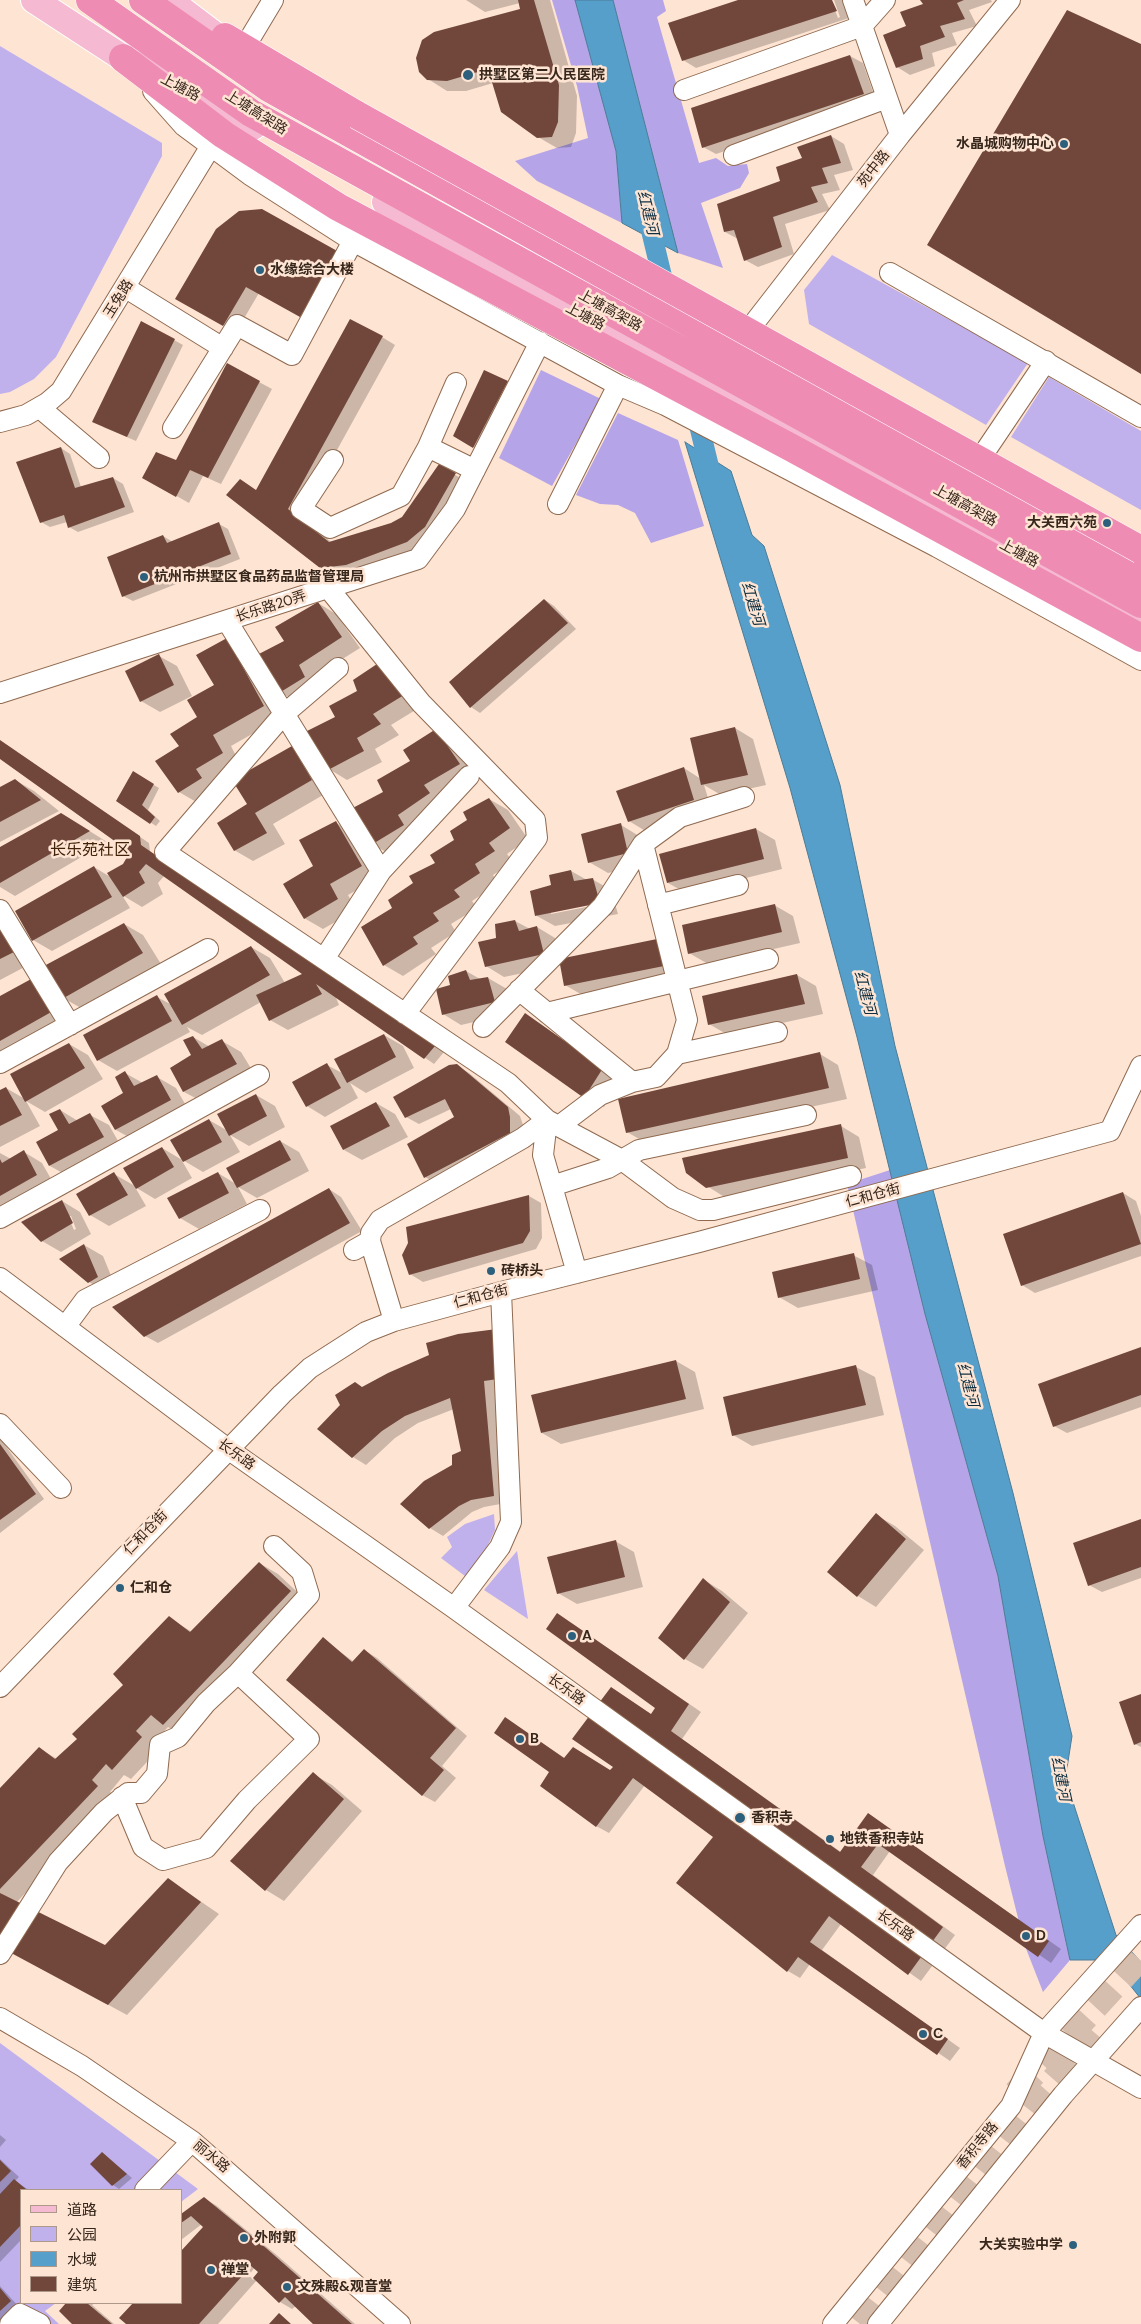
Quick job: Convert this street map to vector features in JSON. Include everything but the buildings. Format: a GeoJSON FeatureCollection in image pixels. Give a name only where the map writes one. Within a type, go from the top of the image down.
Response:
{"type":"FeatureCollection","features":[{"type":"Feature","properties":{"kind":"highway","name":"上塘高架路"},"geometry":{"type":"LineString","coordinates":[[90,0],[252,112],[1141,604]]}},
{"type":"Feature","properties":{"kind":"highway","name":"上塘高架路"},"geometry":{"type":"LineString","coordinates":[[143,0],[269,88],[1141,575]]}},
{"type":"Feature","properties":{"kind":"highway"},"geometry":{"type":"LineString","coordinates":[[204,25],[357,115],[1141,550]]}},
{"type":"Feature","properties":{"kind":"highway"},"geometry":{"type":"LineString","coordinates":[[123,58],[224,135],[338,207],[798,452],[1141,638]]}},
{"type":"Feature","properties":{"kind":"main road","name":"上塘路"},"geometry":{"type":"LineString","coordinates":[[34,0],[123,58],[220,109],[565,307],[699,378],[1069,582],[1141,625]]}},
{"type":"Feature","properties":{"kind":"main road"},"geometry":{"type":"LineString","coordinates":[[169,0],[262,70],[665,285],[681,306],[747,332],[1141,562]]}},
{"type":"Feature","properties":{"kind":"street"},"geometry":{"type":"LineString","coordinates":[[249,40],[273,0]]}},
{"type":"Feature","properties":{"kind":"street"},"geometry":{"type":"LineString","coordinates":[[853,0],[900,135]]}},
{"type":"Feature","properties":{"kind":"street"},"geometry":{"type":"LineString","coordinates":[[684,90],[862,26],[885,0]]}},
{"type":"Feature","properties":{"kind":"street","name":"苑中路"},"geometry":{"type":"LineString","coordinates":[[747,332],[900,135],[1010,0]]}},
{"type":"Feature","properties":{"kind":"street"},"geometry":{"type":"LineString","coordinates":[[204,25],[249,40],[648,264],[665,285],[747,332],[984,453],[1141,537]]}},
{"type":"Feature","properties":{"kind":"street"},"geometry":{"type":"LineString","coordinates":[[123,58],[184,126],[250,175],[353,241],[618,385],[665,405],[928,542],[1141,660]]}},
{"type":"Feature","properties":{"kind":"street"},"geometry":{"type":"LineString","coordinates":[[734,155],[887,98]]}},
{"type":"Feature","properties":{"kind":"street","name":"玉兔路"},"geometry":{"type":"LineString","coordinates":[[0,422],[26,415],[40,408],[61,391],[126,288],[211,146]]}},
{"type":"Feature","properties":{"kind":"street"},"geometry":{"type":"LineString","coordinates":[[173,428],[237,325],[292,355],[353,241]]}},
{"type":"Feature","properties":{"kind":"street"},"geometry":{"type":"LineString","coordinates":[[890,273],[1141,417]]}},
{"type":"Feature","properties":{"kind":"street"},"geometry":{"type":"LineString","coordinates":[[126,288],[223,348]]}},
{"type":"Feature","properties":{"kind":"street","name":"长乐路20弄"},"geometry":{"type":"LineString","coordinates":[[0,693],[418,559],[455,509],[540,342]]}},
{"type":"Feature","properties":{"kind":"street"},"geometry":{"type":"LineString","coordinates":[[984,453],[1046,361]]}},
{"type":"Feature","properties":{"kind":"street"},"geometry":{"type":"LineString","coordinates":[[333,460],[302,510],[330,528],[401,496],[428,447],[456,383]]}},
{"type":"Feature","properties":{"kind":"street"},"geometry":{"type":"LineString","coordinates":[[558,504],[618,385]]}},
{"type":"Feature","properties":{"kind":"street"},"geometry":{"type":"LineString","coordinates":[[40,408],[99,458]]}},
{"type":"Feature","properties":{"kind":"street"},"geometry":{"type":"LineString","coordinates":[[428,447],[474,470]]}},
{"type":"Feature","properties":{"kind":"street"},"geometry":{"type":"LineString","coordinates":[[329,589],[420,704],[535,820],[538,838],[406,1014]]}},
{"type":"Feature","properties":{"kind":"street"},"geometry":{"type":"LineString","coordinates":[[227,621],[381,871]]}},
{"type":"Feature","properties":{"kind":"street"},"geometry":{"type":"LineString","coordinates":[[338,668],[284,715],[165,852],[508,1082],[553,1123],[622,1160],[673,1198],[700,1210],[714,1210],[851,1176]]}},
{"type":"Feature","properties":{"kind":"street"},"geometry":{"type":"LineString","coordinates":[[324,959],[381,871],[469,776]]}},
{"type":"Feature","properties":{"kind":"street"},"geometry":{"type":"LineString","coordinates":[[483,1027],[603,906],[644,844],[680,817],[744,798]]}},
{"type":"Feature","properties":{"kind":"street"},"geometry":{"type":"LineString","coordinates":[[394,1321],[362,1245],[380,1220],[600,1095],[632,1082],[656,1077],[677,1054],[687,1020],[644,844]]}},
{"type":"Feature","properties":{"kind":"street"},"geometry":{"type":"LineString","coordinates":[[658,904],[738,884]]}},
{"type":"Feature","properties":{"kind":"street"},"geometry":{"type":"LineString","coordinates":[[0,910],[70,1025]]}},
{"type":"Feature","properties":{"kind":"street"},"geometry":{"type":"LineString","coordinates":[[0,1064],[208,949]]}},
{"type":"Feature","properties":{"kind":"street"},"geometry":{"type":"LineString","coordinates":[[548,1013],[768,959]]}},
{"type":"Feature","properties":{"kind":"street"},"geometry":{"type":"LineString","coordinates":[[518,990],[632,1082]]}},
{"type":"Feature","properties":{"kind":"street"},"geometry":{"type":"LineString","coordinates":[[677,1054],[777,1032]]}},
{"type":"Feature","properties":{"kind":"street"},"geometry":{"type":"LineString","coordinates":[[0,1218],[259,1076]]}},
{"type":"Feature","properties":{"kind":"street","name":"仁和仓街"},"geometry":{"type":"LineString","coordinates":[[0,1687],[228,1449],[310,1368],[366,1332],[394,1321],[501,1292],[865,1198],[1110,1131],[1139,1077]]}},
{"type":"Feature","properties":{"kind":"street"},"geometry":{"type":"LineString","coordinates":[[552,1186],[608,1168],[639,1150],[806,1115]]}},
{"type":"Feature","properties":{"kind":"street"},"geometry":{"type":"LineString","coordinates":[[553,1123],[543,1155],[577,1273]]}},
{"type":"Feature","properties":{"kind":"street"},"geometry":{"type":"LineString","coordinates":[[65,1327],[85,1300],[260,1210]]}},
{"type":"Feature","properties":{"kind":"street","name":"长乐路"},"geometry":{"type":"LineString","coordinates":[[0,1278],[228,1449],[454,1608],[1044,2033],[1141,2088]]}},
{"type":"Feature","properties":{"kind":"street"},"geometry":{"type":"LineString","coordinates":[[454,1608],[500,1547],[511,1522],[501,1292]]}},
{"type":"Feature","properties":{"kind":"street"},"geometry":{"type":"LineString","coordinates":[[0,1424],[61,1488]]}},
{"type":"Feature","properties":{"kind":"street"},"geometry":{"type":"LineString","coordinates":[[0,1954],[58,1862],[104,1812],[128,1793],[140,1793],[157,1774],[160,1745],[178,1737],[206,1703],[238,1674],[309,1595],[302,1572],[274,1546]]}},
{"type":"Feature","properties":{"kind":"street"},"geometry":{"type":"LineString","coordinates":[[122,1797],[143,1847],[164,1860],[206,1848],[247,1800],[308,1739],[238,1674]]}},
{"type":"Feature","properties":{"kind":"street"},"geometry":{"type":"LineString","coordinates":[[1125,1936],[1141,1910]]}},
{"type":"Feature","properties":{"kind":"street"},"geometry":{"type":"LineString","coordinates":[[1125,1936],[1141,1925]]}},
{"type":"Feature","properties":{"kind":"street","name":"香积寺路"},"geometry":{"type":"LineString","coordinates":[[832,2324],[1011,2106],[1044,2033],[1125,1936]]}},
{"type":"Feature","properties":{"kind":"street"},"geometry":{"type":"LineString","coordinates":[[878,2324],[1063,2095],[1141,2007]]}},
{"type":"Feature","properties":{"kind":"street","name":"丽水路"},"geometry":{"type":"LineString","coordinates":[[0,2018],[82,2066],[192,2141],[400,2324]]}},
{"type":"Feature","properties":{"kind":"street"},"geometry":{"type":"LineString","coordinates":[[146,2189],[192,2141]]}},
{"type":"Feature","properties":{"kind":"street"},"geometry":{"type":"LineString","coordinates":[[10,2324],[20,2314],[40,2324]]}},
{"type":"Feature","properties":{"kind":"green space"},"geometry":{"type":"Polygon","coordinates":[[[0,46],[162,143],[162,156],[56,357],[34,379],[10,392],[0,394],[0,46]]]}},
{"type":"Feature","properties":{"kind":"green space"},"geometry":{"type":"Polygon","coordinates":[[[832,255],[1028,363],[986,425],[809,324],[804,290],[832,255]]]}},
{"type":"Feature","properties":{"kind":"green space"},"geometry":{"type":"Polygon","coordinates":[[[1049,377],[1141,431],[1141,510],[1011,437],[1049,377]]]}},
{"type":"Feature","properties":{"kind":"green space"},"geometry":{"type":"Polygon","coordinates":[[[494,1514],[495,1530],[487,1547],[465,1576],[441,1558],[452,1547],[447,1537],[465,1524],[494,1514]]]}},
{"type":"Feature","properties":{"kind":"green space"},"geometry":{"type":"Polygon","coordinates":[[[517,1551],[528,1619],[484,1590],[517,1551]]]}},
{"type":"Feature","properties":{"kind":"green space"},"geometry":{"type":"Polygon","coordinates":[[[0,2043],[198,2189],[182,2201],[182,2189],[20,2189],[20,2304],[55,2304],[45,2311],[59,2324],[0,2324],[0,2043]]]}},
{"type":"Feature","properties":{"kind":"shaded area"},"geometry":{"type":"Polygon","coordinates":[[[552,0],[575,0],[616,151],[622,223],[537,181],[515,161],[588,138],[577,86],[552,0]]]}},
{"type":"Feature","properties":{"kind":"shaded area"},"geometry":{"type":"Polygon","coordinates":[[[613,0],[663,0],[666,11],[657,17],[699,163],[716,158],[728,166],[747,164],[749,173],[740,188],[701,203],[723,268],[678,253],[613,0]]]}},
{"type":"Feature","properties":{"kind":"shaded area"},"geometry":{"type":"Polygon","coordinates":[[[541,370],[601,399],[552,486],[499,458],[541,370]]]}},
{"type":"Feature","properties":{"kind":"shaded area"},"geometry":{"type":"Polygon","coordinates":[[[618,413],[678,440],[704,526],[651,543],[635,513],[618,505],[600,504],[576,495],[618,413]]]}},
{"type":"Feature","properties":{"kind":"shaded area"},"geometry":{"type":"Polygon","coordinates":[[[890,1170],[925,1314],[998,1576],[1043,1836],[1070,1960],[1043,1992],[1025,1946],[1005,1866],[847,1184],[890,1170]]]}},
{"type":"Feature","properties":{"kind":"water"},"geometry":{"type":"Polygon","coordinates":[[[575,0],[613,0],[678,253],[622,223],[616,151],[575,0]]]}},
{"type":"Feature","properties":{"kind":"water"},"geometry":{"type":"Polygon","coordinates":[[[685,442],[731,471],[752,535],[764,546],[840,785],[895,1046],[1013,1493],[1072,1736],[1067,1768],[1072,1799],[1116,1935],[1141,1962],[1141,1999],[1110,1960],[1070,1960],[1043,1836],[998,1576],[925,1314],[857,1037],[790,788],[685,442]]]}},
{"type":"Feature","properties":{"kind":"waterway","name":"红建河"},"geometry":{"type":"LineString","coordinates":[[647,214],[682,359]]}},
{"type":"Feature","properties":{"kind":"waterway","name":"红建河"},"geometry":{"type":"LineString","coordinates":[[695,409],[713,483]]}},
{"type":"Feature","properties":{"kind":"tunnel"},"geometry":{"type":"LineString","coordinates":[[1016,2093],[1141,1957]]}},
{"type":"Feature","properties":{"kind":"tunnel"},"geometry":{"type":"LineString","coordinates":[[860,2324],[1033,2103],[1095,2033]]}},
{"type":"Feature","properties":{"kind":"place","name":"拱墅区第二人民医院"},"geometry":{"type":"Point","coordinates":[468,75]}},
{"type":"Feature","properties":{"kind":"place","name":"水晶城购物中心"},"geometry":{"type":"Point","coordinates":[1064,144]}},
{"type":"Feature","properties":{"kind":"place","name":"水缘综合大楼"},"geometry":{"type":"Point","coordinates":[260,270]}},
{"type":"Feature","properties":{"kind":"place","name":"大关西六苑"},"geometry":{"type":"Point","coordinates":[1107,523]}},
{"type":"Feature","properties":{"kind":"place","name":"杭州市拱墅区食品药品监督管理局"},"geometry":{"type":"Point","coordinates":[144,577]}},
{"type":"Feature","properties":{"kind":"place","name":"砖桥头"},"geometry":{"type":"Point","coordinates":[491,1271]}},
{"type":"Feature","properties":{"kind":"place","name":"仁和仓"},"geometry":{"type":"Point","coordinates":[120,1588]}},
{"type":"Feature","properties":{"kind":"place","name":"A"},"geometry":{"type":"Point","coordinates":[572,1636]}},
{"type":"Feature","properties":{"kind":"place","name":"B"},"geometry":{"type":"Point","coordinates":[520,1739]}},
{"type":"Feature","properties":{"kind":"place","name":"香积寺"},"geometry":{"type":"Point","coordinates":[740,1818]}},
{"type":"Feature","properties":{"kind":"place","name":"地铁香积寺站"},"geometry":{"type":"Point","coordinates":[830,1839]}},
{"type":"Feature","properties":{"kind":"place","name":"D"},"geometry":{"type":"Point","coordinates":[1026,1936]}},
{"type":"Feature","properties":{"kind":"place","name":"C"},"geometry":{"type":"Point","coordinates":[923,2034]}},
{"type":"Feature","properties":{"kind":"place","name":"外附郭"},"geometry":{"type":"Point","coordinates":[244,2238]}},
{"type":"Feature","properties":{"kind":"place","name":"大关实验中学"},"geometry":{"type":"Point","coordinates":[1073,2245]}},
{"type":"Feature","properties":{"kind":"place","name":"禅堂"},"geometry":{"type":"Point","coordinates":[211,2270]}},
{"type":"Feature","properties":{"kind":"place","name":"文殊殿&观音堂"},"geometry":{"type":"Point","coordinates":[287,2287]}},
{"type":"Feature","properties":{"kind":"district","name":"长乐苑社区"},"geometry":{"type":"Point","coordinates":[90,851]}}]}
